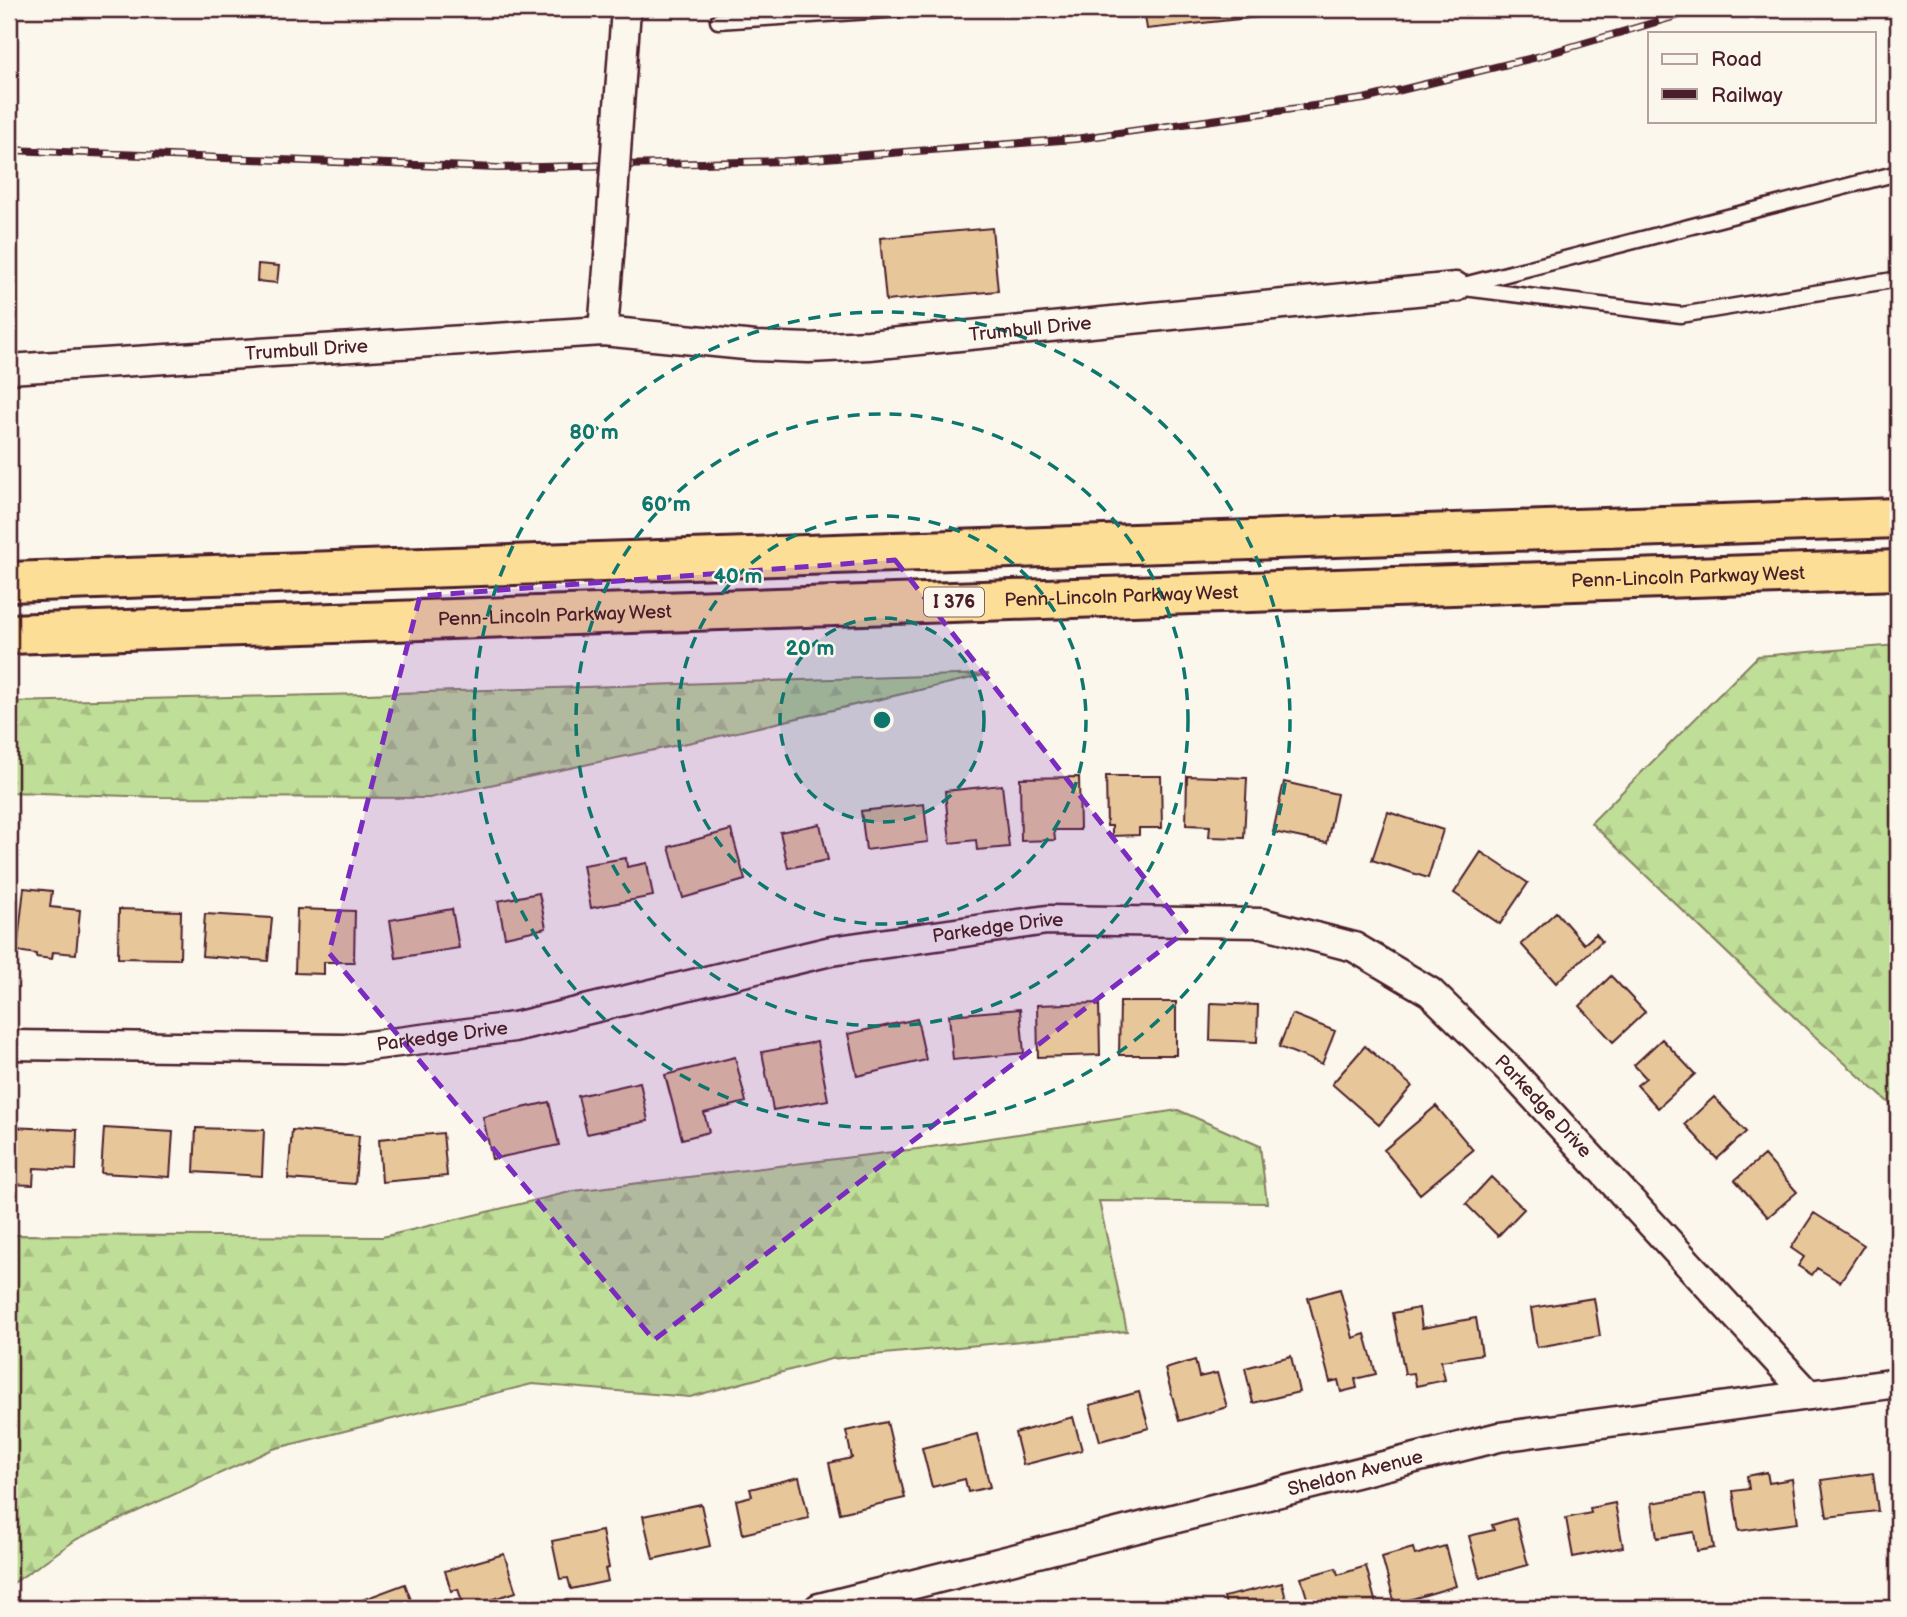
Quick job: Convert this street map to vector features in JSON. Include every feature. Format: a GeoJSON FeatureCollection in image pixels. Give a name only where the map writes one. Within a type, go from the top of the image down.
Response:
{"type":"FeatureCollection","features":[{"type":"Feature","properties":{"kind":"highway"},"geometry":{"type":"LineString","coordinates":[[9,582],[1898,518]]}},
{"type":"Feature","properties":{"kind":"highway","name":"Penn-Lincoln Parkway West"},"geometry":{"type":"LineString","coordinates":[[9,634],[1898,570]]}},
{"type":"Feature","properties":{"kind":"street"},"geometry":{"type":"LineString","coordinates":[[603,331],[626,9]]}},
{"type":"Feature","properties":{"kind":"street","name":"Trumbull Drive"},"geometry":{"type":"LineString","coordinates":[[9,369],[603,331],[755,346],[809,348],[869,345],[1456,287]]}},
{"type":"Feature","properties":{"kind":"street","name":"Parkedge Drive"},"geometry":{"type":"LineString","coordinates":[[9,1045],[345,1049],[514,1027],[831,951],[1047,920],[1262,923],[1354,947],[1430,992],[1510,1070],[1810,1395]]}},
{"type":"Feature","properties":{"kind":"street","name":"Sheldon Avenue"},"geometry":{"type":"LineString","coordinates":[[819,1608],[1499,1437],[1898,1383]]}},
{"type":"Feature","properties":{"kind":"lane"},"geometry":{"type":"LineString","coordinates":[[718,21],[901,9]]}},
{"type":"Feature","properties":{"kind":"lane"},"geometry":{"type":"LineString","coordinates":[[1456,287],[1898,173]]}},
{"type":"Feature","properties":{"kind":"lane"},"geometry":{"type":"LineString","coordinates":[[1456,287],[1681,315],[1898,281]]}},
{"type":"Feature","properties":{"kind":"highlighted area"},"geometry":{"type":"Polygon","coordinates":[[[895,560],[1186,931],[654,1340],[329,953],[420,596],[895,560]]]}},
{"type":"Feature","properties":{"kind":"green space"},"geometry":{"type":"Polygon","coordinates":[[[1898,645],[1898,1111],[1810,1032],[1591,823],[1758,656],[1898,645]]]}},
{"type":"Feature","properties":{"kind":"green space"},"geometry":{"type":"Polygon","coordinates":[[[989,674],[711,738],[429,798],[159,797],[9,792],[9,702],[365,694],[989,674]]]}},
{"type":"Feature","properties":{"kind":"green space"},"geometry":{"type":"Polygon","coordinates":[[[1178,1110],[1260,1146],[1267,1203],[1099,1201],[1127,1331],[831,1359],[690,1397],[532,1384],[273,1449],[77,1539],[9,1586],[9,1235],[382,1237],[574,1191],[917,1149],[1178,1110]]]}},
{"type":"Feature","properties":{"kind":"building"},"geometry":{"type":"Polygon","coordinates":[[[1144,9],[1332,9],[1147,29],[1144,9]]]}},
{"type":"Feature","properties":{"kind":"building"},"geometry":{"type":"Polygon","coordinates":[[[992,228],[998,291],[886,301],[880,238],[992,228]]]}},
{"type":"Feature","properties":{"kind":"building"},"geometry":{"type":"Polygon","coordinates":[[[258,264],[279,266],[277,283],[257,281],[258,264]]]}},
{"type":"Feature","properties":{"kind":"building"},"geometry":{"type":"Polygon","coordinates":[[[1106,776],[1161,776],[1162,828],[1139,828],[1139,835],[1112,836],[1112,826],[1107,826],[1106,776]]]}},
{"type":"Feature","properties":{"kind":"building"},"geometry":{"type":"Polygon","coordinates":[[[1187,776],[1247,778],[1244,838],[1209,837],[1210,826],[1186,825],[1187,776]]]}},
{"type":"Feature","properties":{"kind":"building"},"geometry":{"type":"Polygon","coordinates":[[[1079,777],[1080,830],[1054,830],[1055,840],[1021,841],[1020,778],[1079,777]]]}},
{"type":"Feature","properties":{"kind":"building"},"geometry":{"type":"Polygon","coordinates":[[[1284,782],[1337,794],[1327,843],[1273,832],[1284,782]]]}},
{"type":"Feature","properties":{"kind":"building"},"geometry":{"type":"Polygon","coordinates":[[[1002,785],[1009,847],[977,850],[976,840],[950,843],[945,791],[1002,785]]]}},
{"type":"Feature","properties":{"kind":"building"},"geometry":{"type":"Polygon","coordinates":[[[924,804],[928,842],[866,850],[861,811],[924,804]]]}},
{"type":"Feature","properties":{"kind":"building"},"geometry":{"type":"Polygon","coordinates":[[[1388,812],[1443,830],[1428,878],[1372,860],[1388,812]]]}},
{"type":"Feature","properties":{"kind":"building"},"geometry":{"type":"Polygon","coordinates":[[[820,824],[828,860],[788,868],[780,832],[820,824]]]}},
{"type":"Feature","properties":{"kind":"building"},"geometry":{"type":"Polygon","coordinates":[[[731,830],[745,880],[683,898],[669,847],[731,830]]]}},
{"type":"Feature","properties":{"kind":"building"},"geometry":{"type":"Polygon","coordinates":[[[1481,852],[1528,883],[1500,924],[1454,893],[1481,852]]]}},
{"type":"Feature","properties":{"kind":"building"},"geometry":{"type":"Polygon","coordinates":[[[626,858],[627,867],[647,863],[653,896],[591,908],[583,865],[626,858]]]}},
{"type":"Feature","properties":{"kind":"building"},"geometry":{"type":"Polygon","coordinates":[[[24,888],[52,891],[50,907],[80,910],[76,954],[53,952],[52,959],[17,951],[24,888]]]}},
{"type":"Feature","properties":{"kind":"building"},"geometry":{"type":"Polygon","coordinates":[[[539,893],[546,928],[505,937],[498,901],[539,893]]]}},
{"type":"Feature","properties":{"kind":"building"},"geometry":{"type":"Polygon","coordinates":[[[119,909],[181,911],[180,959],[118,958],[119,909]]]}},
{"type":"Feature","properties":{"kind":"building"},"geometry":{"type":"Polygon","coordinates":[[[297,909],[355,911],[354,962],[324,962],[324,974],[295,973],[297,909]]]}},
{"type":"Feature","properties":{"kind":"building"},"geometry":{"type":"Polygon","coordinates":[[[452,909],[459,948],[396,958],[390,920],[452,909]]]}},
{"type":"Feature","properties":{"kind":"building"},"geometry":{"type":"Polygon","coordinates":[[[1556,912],[1584,944],[1596,934],[1602,941],[1556,983],[1521,944],[1556,912]]]}},
{"type":"Feature","properties":{"kind":"building"},"geometry":{"type":"Polygon","coordinates":[[[205,914],[272,918],[268,961],[202,956],[205,914]]]}},
{"type":"Feature","properties":{"kind":"building"},"geometry":{"type":"Polygon","coordinates":[[[1611,976],[1645,1012],[1613,1042],[1580,1006],[1611,976]]]}},
{"type":"Feature","properties":{"kind":"building"},"geometry":{"type":"Polygon","coordinates":[[[1120,1002],[1176,1002],[1176,1055],[1119,1055],[1120,1002]]]}},
{"type":"Feature","properties":{"kind":"building"},"geometry":{"type":"Polygon","coordinates":[[[1099,1003],[1100,1055],[1038,1057],[1037,1005],[1099,1003]]]}},
{"type":"Feature","properties":{"kind":"building"},"geometry":{"type":"Polygon","coordinates":[[[1211,1003],[1258,1005],[1257,1042],[1210,1040],[1211,1003]]]}},
{"type":"Feature","properties":{"kind":"building"},"geometry":{"type":"Polygon","coordinates":[[[1020,1009],[1024,1053],[953,1060],[949,1015],[1020,1009]]]}},
{"type":"Feature","properties":{"kind":"building"},"geometry":{"type":"Polygon","coordinates":[[[1292,1014],[1335,1031],[1322,1064],[1279,1047],[1292,1014]]]}},
{"type":"Feature","properties":{"kind":"building"},"geometry":{"type":"Polygon","coordinates":[[[917,1019],[926,1060],[857,1076],[848,1034],[917,1019]]]}},
{"type":"Feature","properties":{"kind":"building"},"geometry":{"type":"Polygon","coordinates":[[[1662,1039],[1695,1074],[1658,1108],[1637,1085],[1646,1078],[1634,1065],[1662,1039]]]}},
{"type":"Feature","properties":{"kind":"building"},"geometry":{"type":"Polygon","coordinates":[[[817,1042],[828,1100],[773,1110],[762,1052],[817,1042]]]}},
{"type":"Feature","properties":{"kind":"building"},"geometry":{"type":"Polygon","coordinates":[[[1365,1046],[1412,1086],[1379,1125],[1332,1084],[1365,1046]]]}},
{"type":"Feature","properties":{"kind":"building"},"geometry":{"type":"Polygon","coordinates":[[[735,1057],[746,1102],[704,1113],[709,1132],[682,1139],[665,1075],[735,1057]]]}},
{"type":"Feature","properties":{"kind":"building"},"geometry":{"type":"Polygon","coordinates":[[[640,1082],[648,1121],[587,1134],[578,1096],[640,1082]]]}},
{"type":"Feature","properties":{"kind":"building"},"geometry":{"type":"Polygon","coordinates":[[[1714,1097],[1746,1132],[1717,1159],[1685,1124],[1714,1097]]]}},
{"type":"Feature","properties":{"kind":"building"},"geometry":{"type":"Polygon","coordinates":[[[549,1102],[559,1145],[492,1159],[483,1117],[549,1102]]]}},
{"type":"Feature","properties":{"kind":"building"},"geometry":{"type":"Polygon","coordinates":[[[1436,1106],[1473,1150],[1420,1194],[1384,1150],[1436,1106]]]}},
{"type":"Feature","properties":{"kind":"building"},"geometry":{"type":"Polygon","coordinates":[[[9,1127],[77,1130],[76,1170],[34,1168],[33,1185],[9,1184],[9,1127]]]}},
{"type":"Feature","properties":{"kind":"building"},"geometry":{"type":"Polygon","coordinates":[[[104,1128],[173,1132],[170,1177],[101,1173],[104,1128]]]}},
{"type":"Feature","properties":{"kind":"building"},"geometry":{"type":"Polygon","coordinates":[[[196,1128],[264,1130],[262,1176],[194,1172],[196,1128]]]}},
{"type":"Feature","properties":{"kind":"building"},"geometry":{"type":"Polygon","coordinates":[[[292,1130],[359,1136],[355,1184],[288,1179],[292,1130]]]}},
{"type":"Feature","properties":{"kind":"building"},"geometry":{"type":"Polygon","coordinates":[[[443,1133],[447,1176],[382,1182],[379,1139],[443,1133]]]}},
{"type":"Feature","properties":{"kind":"building"},"geometry":{"type":"Polygon","coordinates":[[[1764,1155],[1797,1192],[1768,1217],[1735,1180],[1764,1155]]]}},
{"type":"Feature","properties":{"kind":"building"},"geometry":{"type":"Polygon","coordinates":[[[1491,1177],[1524,1209],[1498,1236],[1466,1204],[1491,1177]]]}},
{"type":"Feature","properties":{"kind":"building"},"geometry":{"type":"Polygon","coordinates":[[[1814,1213],[1864,1245],[1840,1282],[1817,1268],[1812,1275],[1798,1266],[1804,1257],[1791,1248],[1814,1213]]]}},
{"type":"Feature","properties":{"kind":"building"},"geometry":{"type":"Polygon","coordinates":[[[1892,1252],[1898,1252],[1898,1292],[1893,1292],[1892,1252]]]}},
{"type":"Feature","properties":{"kind":"building"},"geometry":{"type":"Polygon","coordinates":[[[1340,1289],[1353,1338],[1365,1334],[1376,1374],[1355,1379],[1357,1388],[1341,1392],[1338,1380],[1330,1382],[1308,1298],[1340,1289]]]}},
{"type":"Feature","properties":{"kind":"building"},"geometry":{"type":"Polygon","coordinates":[[[1594,1298],[1600,1336],[1537,1347],[1531,1308],[1594,1298]]]}},
{"type":"Feature","properties":{"kind":"building"},"geometry":{"type":"Polygon","coordinates":[[[1419,1308],[1422,1328],[1476,1318],[1482,1354],[1441,1361],[1445,1380],[1416,1386],[1414,1373],[1405,1374],[1393,1313],[1419,1308]]]}},
{"type":"Feature","properties":{"kind":"building"},"geometry":{"type":"Polygon","coordinates":[[[1291,1356],[1299,1392],[1253,1403],[1245,1368],[1291,1356]]]}},
{"type":"Feature","properties":{"kind":"building"},"geometry":{"type":"Polygon","coordinates":[[[1195,1360],[1199,1377],[1217,1373],[1227,1407],[1179,1421],[1165,1369],[1195,1360]]]}},
{"type":"Feature","properties":{"kind":"building"},"geometry":{"type":"Polygon","coordinates":[[[1139,1392],[1149,1428],[1100,1441],[1090,1405],[1139,1392]]]}},
{"type":"Feature","properties":{"kind":"building"},"geometry":{"type":"Polygon","coordinates":[[[1073,1417],[1082,1450],[1023,1465],[1015,1433],[1073,1417]]]}},
{"type":"Feature","properties":{"kind":"building"},"geometry":{"type":"Polygon","coordinates":[[[887,1422],[905,1498],[840,1513],[829,1463],[852,1458],[846,1431],[887,1422]]]}},
{"type":"Feature","properties":{"kind":"building"},"geometry":{"type":"Polygon","coordinates":[[[977,1434],[990,1487],[968,1492],[965,1479],[932,1487],[922,1448],[977,1434]]]}},
{"type":"Feature","properties":{"kind":"building"},"geometry":{"type":"Polygon","coordinates":[[[1767,1472],[1769,1483],[1792,1479],[1798,1523],[1739,1531],[1733,1491],[1749,1489],[1747,1476],[1767,1472]]]}},
{"type":"Feature","properties":{"kind":"building"},"geometry":{"type":"Polygon","coordinates":[[[1873,1473],[1878,1511],[1827,1517],[1821,1480],[1873,1473]]]}},
{"type":"Feature","properties":{"kind":"building"},"geometry":{"type":"Polygon","coordinates":[[[799,1477],[809,1518],[743,1534],[736,1500],[752,1496],[750,1489],[799,1477]]]}},
{"type":"Feature","properties":{"kind":"building"},"geometry":{"type":"Polygon","coordinates":[[[1705,1494],[1714,1548],[1697,1551],[1694,1532],[1657,1538],[1652,1503],[1705,1494]]]}},
{"type":"Feature","properties":{"kind":"building"},"geometry":{"type":"Polygon","coordinates":[[[1615,1503],[1623,1547],[1573,1557],[1566,1518],[1591,1513],[1590,1508],[1615,1503]]]}},
{"type":"Feature","properties":{"kind":"building"},"geometry":{"type":"Polygon","coordinates":[[[701,1504],[710,1546],[653,1559],[643,1516],[701,1504]]]}},
{"type":"Feature","properties":{"kind":"building"},"geometry":{"type":"Polygon","coordinates":[[[1516,1518],[1528,1565],[1480,1578],[1469,1536],[1494,1530],[1492,1525],[1516,1518]]]}},
{"type":"Feature","properties":{"kind":"building"},"geometry":{"type":"Polygon","coordinates":[[[602,1531],[609,1568],[605,1569],[608,1581],[571,1589],[568,1578],[560,1579],[552,1541],[602,1531]]]}},
{"type":"Feature","properties":{"kind":"building"},"geometry":{"type":"Polygon","coordinates":[[[1445,1546],[1456,1586],[1395,1604],[1382,1557],[1413,1548],[1415,1555],[1445,1546]]]}},
{"type":"Feature","properties":{"kind":"building"},"geometry":{"type":"Polygon","coordinates":[[[504,1554],[516,1592],[464,1608],[458,1589],[451,1591],[445,1571],[504,1554]]]}},
{"type":"Feature","properties":{"kind":"building"},"geometry":{"type":"Polygon","coordinates":[[[1366,1566],[1377,1608],[1310,1608],[1301,1578],[1336,1568],[1338,1575],[1366,1566]]]}},
{"type":"Feature","properties":{"kind":"building"},"geometry":{"type":"Polygon","coordinates":[[[1282,1583],[1288,1608],[1227,1608],[1224,1597],[1282,1583]]]}},
{"type":"Feature","properties":{"kind":"building"},"geometry":{"type":"Polygon","coordinates":[[[405,1584],[414,1608],[353,1608],[351,1604],[405,1584]]]}},
{"type":"Feature","properties":{"kind":"railway"},"geometry":{"type":"LineString","coordinates":[[9,150],[498,168],[785,161],[1075,139],[1364,99],[1537,57],[1700,9]]}}]}
